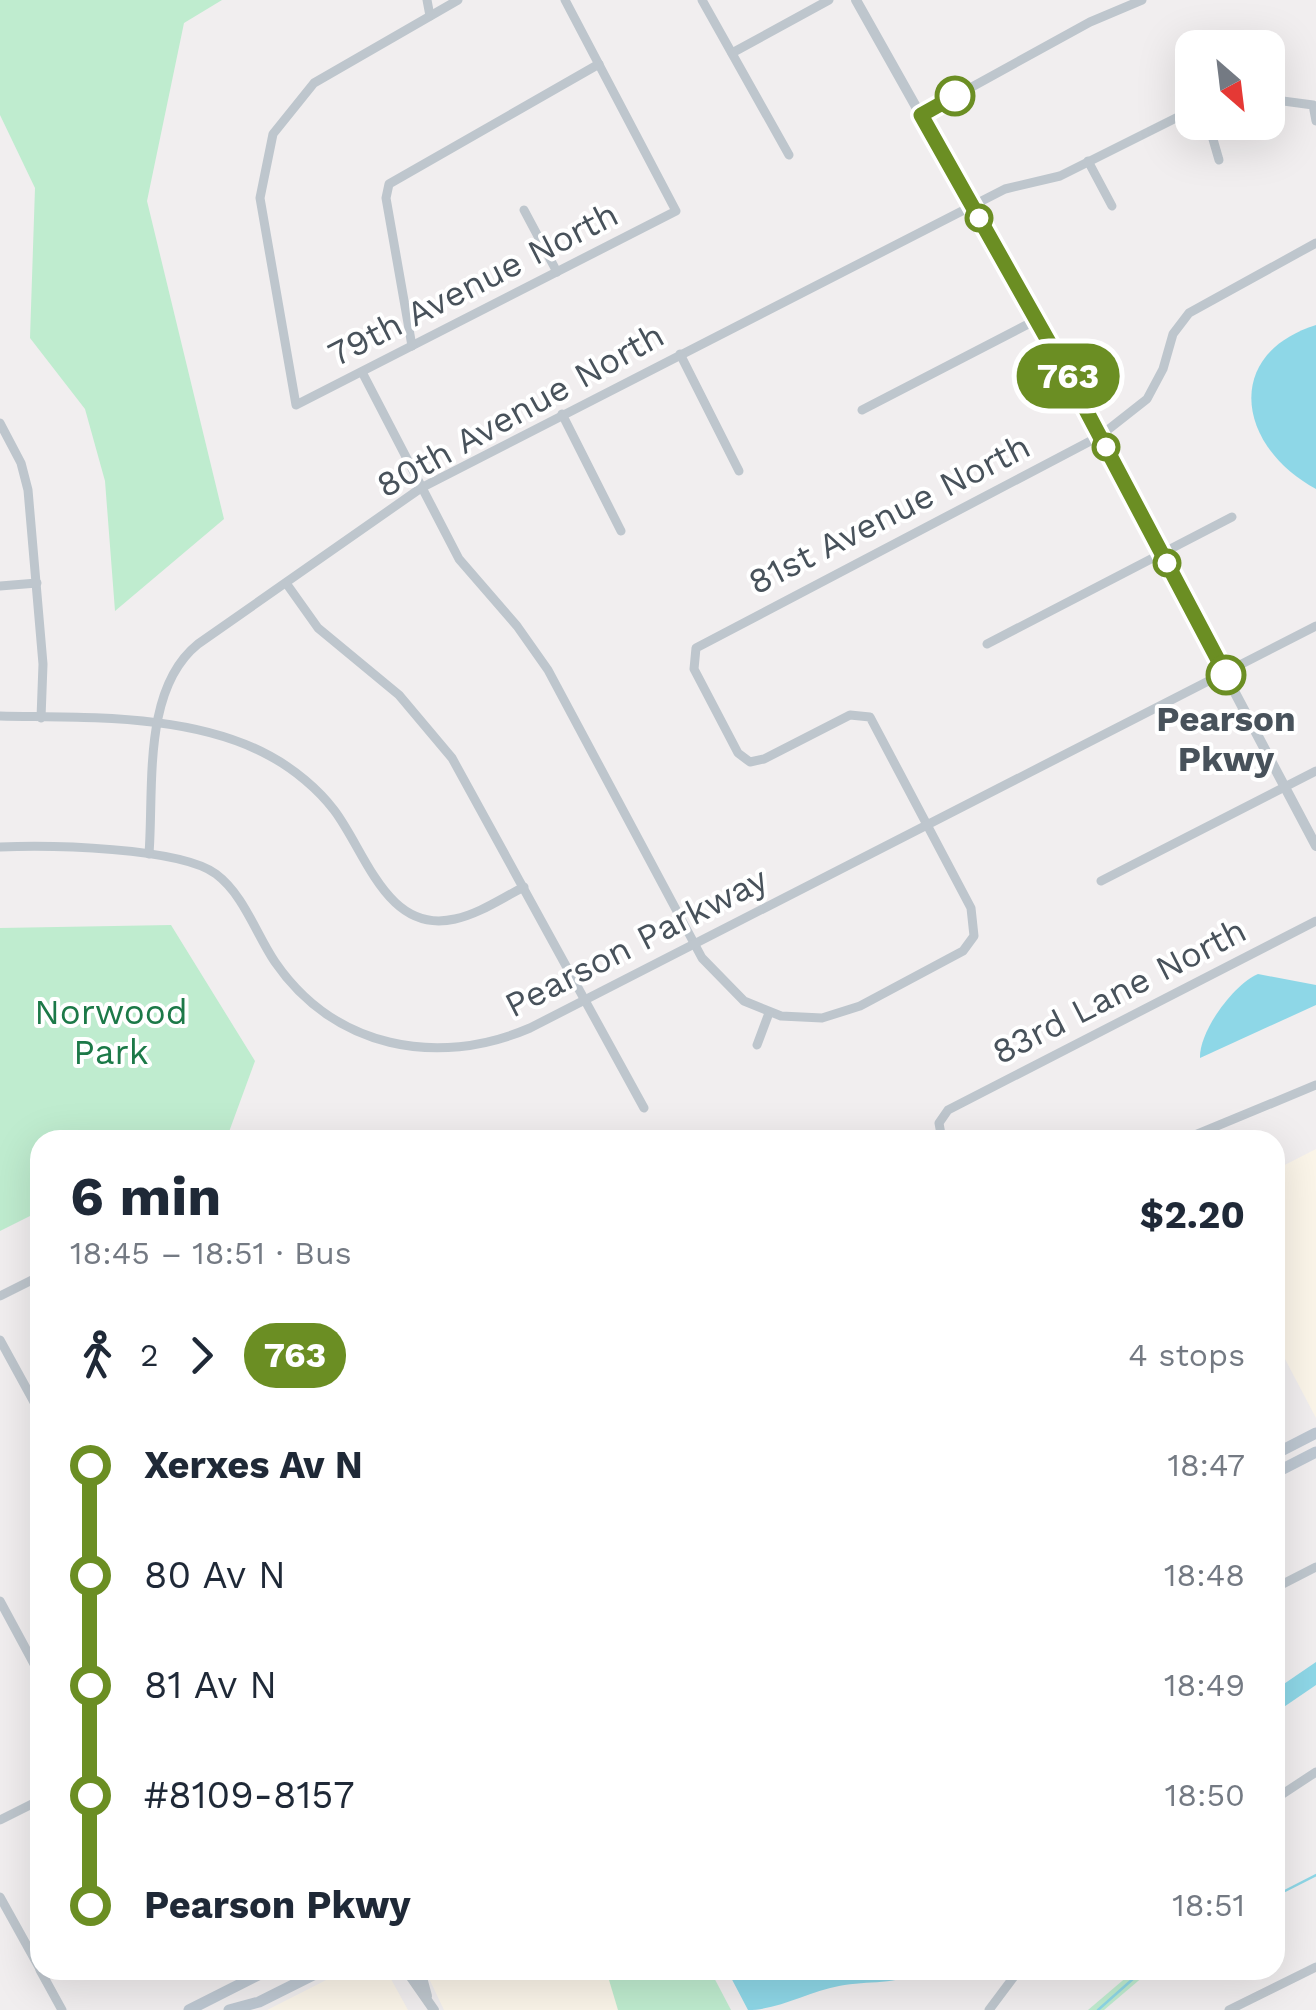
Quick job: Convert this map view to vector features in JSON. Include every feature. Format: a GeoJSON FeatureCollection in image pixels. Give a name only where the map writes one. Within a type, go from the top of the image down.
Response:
{"type":"FeatureCollection","features":[{"type":"Feature","properties":{"kind":"main road"},"geometry":{"type":"LineString","coordinates":[[1285,1449],[1316,1433]]}},
{"type":"Feature","properties":{"kind":"main road"},"geometry":{"type":"LineString","coordinates":[[1285,1468],[1316,1452]]}},
{"type":"Feature","properties":{"kind":"main road"},"geometry":{"type":"LineString","coordinates":[[190,2010],[248,1980]]}},
{"type":"Feature","properties":{"kind":"main road"},"geometry":{"type":"LineString","coordinates":[[229,2010],[288,1980]]}},
{"type":"Feature","properties":{"kind":"main road"},"geometry":{"type":"LineString","coordinates":[[229,2010],[259,2002],[304,1980]]}},
{"type":"Feature","properties":{"kind":"street"},"geometry":{"type":"LineString","coordinates":[[427,0],[430,16],[458,0]]}},
{"type":"Feature","properties":{"kind":"street"},"geometry":{"type":"LineString","coordinates":[[412,346],[386,198],[388,184],[599,64],[564,0]]}},
{"type":"Feature","properties":{"kind":"street"},"geometry":{"type":"LineString","coordinates":[[702,0],[789,155]]}},
{"type":"Feature","properties":{"kind":"street"},"geometry":{"type":"LineString","coordinates":[[732,53],[829,0]]}},
{"type":"Feature","properties":{"kind":"street"},"geometry":{"type":"LineString","coordinates":[[856,0],[1100,436],[1316,846]]}},
{"type":"Feature","properties":{"kind":"street"},"geometry":{"type":"LineString","coordinates":[[921,115],[1090,22],[1142,0]]}},
{"type":"Feature","properties":{"kind":"street","name":"79th Avenue North"},"geometry":{"type":"LineString","coordinates":[[430,16],[314,83],[284,115],[265,155],[260,198],[262,220],[296,406],[676,211],[599,64]]}},
{"type":"Feature","properties":{"kind":"street"},"geometry":{"type":"LineString","coordinates":[[1285,101],[1313,104],[1316,121]]}},
{"type":"Feature","properties":{"kind":"street","name":"80th Avenue North"},"geometry":{"type":"LineString","coordinates":[[149,854],[158,725],[166,682],[185,654],[421,488],[1004,189],[1042,183],[1175,118]]}},
{"type":"Feature","properties":{"kind":"street"},"geometry":{"type":"LineString","coordinates":[[1213,140],[1218,160]]}},
{"type":"Feature","properties":{"kind":"street"},"geometry":{"type":"LineString","coordinates":[[1088,161],[1112,206]]}},
{"type":"Feature","properties":{"kind":"street"},"geometry":{"type":"LineString","coordinates":[[524,210],[557,272]]}},
{"type":"Feature","properties":{"kind":"street","name":"81st Avenue North"},"geometry":{"type":"LineString","coordinates":[[928,825],[874,723],[864,714],[850,715],[764,760],[743,758],[694,669],[693,657],[702,642],[1100,436],[1147,400],[1163,369],[1173,334],[1189,313],[1316,243]]}},
{"type":"Feature","properties":{"kind":"street"},"geometry":{"type":"LineString","coordinates":[[862,410],[1036,320]]}},
{"type":"Feature","properties":{"kind":"street"},"geometry":{"type":"LineString","coordinates":[[680,354],[740,471]]}},
{"type":"Feature","properties":{"kind":"street"},"geometry":{"type":"LineString","coordinates":[[362,372],[459,559],[517,626],[548,670],[695,944],[728,989],[769,1013],[802,1019],[842,1013],[963,951],[974,936],[971,908],[928,825]]}},
{"type":"Feature","properties":{"kind":"street"},"geometry":{"type":"LineString","coordinates":[[562,414],[620,531]]}},
{"type":"Feature","properties":{"kind":"street"},"geometry":{"type":"LineString","coordinates":[[0,423],[26,476],[43,664],[41,718]]}},
{"type":"Feature","properties":{"kind":"street"},"geometry":{"type":"LineString","coordinates":[[0,447],[11,442]]}},
{"type":"Feature","properties":{"kind":"street"},"geometry":{"type":"LineString","coordinates":[[987,644],[1232,517]]}},
{"type":"Feature","properties":{"kind":"street"},"geometry":{"type":"LineString","coordinates":[[0,586],[36,583]]}},
{"type":"Feature","properties":{"kind":"street"},"geometry":{"type":"LineString","coordinates":[[286,583],[318,628],[399,695],[436,736],[524,887],[644,1108]]}},
{"type":"Feature","properties":{"kind":"street","name":"Pearson Parkway"},"geometry":{"type":"LineString","coordinates":[[0,847],[182,858],[217,875],[301,994],[345,1027],[370,1038],[424,1050],[478,1046],[504,1039],[586,1000],[1316,626]]}},
{"type":"Feature","properties":{"kind":"street"},"geometry":{"type":"LineString","coordinates":[[0,716],[158,725],[222,735],[285,765],[331,806],[381,888],[413,916],[456,919],[524,887]]}},
{"type":"Feature","properties":{"kind":"street"},"geometry":{"type":"LineString","coordinates":[[1101,881],[1316,771]]}},
{"type":"Feature","properties":{"kind":"street","name":"83rd Lane North"},"geometry":{"type":"LineString","coordinates":[[940,1130],[939,1123],[948,1110],[1316,920]]}},
{"type":"Feature","properties":{"kind":"street"},"geometry":{"type":"LineString","coordinates":[[758,1045],[769,1013]]}},
{"type":"Feature","properties":{"kind":"street"},"geometry":{"type":"LineString","coordinates":[[1208,1130],[1316,1085]]}},
{"type":"Feature","properties":{"kind":"street"},"geometry":{"type":"LineString","coordinates":[[0,1296],[30,1281]]}},
{"type":"Feature","properties":{"kind":"street"},"geometry":{"type":"LineString","coordinates":[[0,1340],[30,1395]]}},
{"type":"Feature","properties":{"kind":"street"},"geometry":{"type":"LineString","coordinates":[[1285,1583],[1316,1567]]}},
{"type":"Feature","properties":{"kind":"street"},"geometry":{"type":"LineString","coordinates":[[0,1601],[30,1656]]}},
{"type":"Feature","properties":{"kind":"street"},"geometry":{"type":"LineString","coordinates":[[1285,1792],[1316,1772]]}},
{"type":"Feature","properties":{"kind":"street"},"geometry":{"type":"LineString","coordinates":[[0,1820],[30,1805]]}},
{"type":"Feature","properties":{"kind":"street"},"geometry":{"type":"LineString","coordinates":[[0,1896],[30,1952]]}},
{"type":"Feature","properties":{"kind":"street"},"geometry":{"type":"LineString","coordinates":[[1228,2010],[1316,1967]]}},
{"type":"Feature","properties":{"kind":"street"},"geometry":{"type":"LineString","coordinates":[[46,1980],[62,2010]]}},
{"type":"Feature","properties":{"kind":"street"},"geometry":{"type":"LineString","coordinates":[[414,1980],[434,2010]]}},
{"type":"Feature","properties":{"kind":"street"},"geometry":{"type":"LineString","coordinates":[[423,1980],[427,1997]]}},
{"type":"Feature","properties":{"kind":"street"},"geometry":{"type":"LineString","coordinates":[[989,2010],[1012,1980]]}},
{"type":"Feature","properties":{"kind":"shaded area"},"geometry":{"type":"Polygon","coordinates":[[[1316,1149],[1316,1418],[1285,1359],[1285,1165],[1316,1149]]]}},
{"type":"Feature","properties":{"kind":"shaded area"},"geometry":{"type":"Polygon","coordinates":[[[326,1980],[392,1980],[408,2010],[267,2010],[326,1980]]]}},
{"type":"Feature","properties":{"kind":"shaded area"},"geometry":{"type":"Polygon","coordinates":[[[430,1980],[612,1980],[628,2010],[444,2010],[430,1980]]]}},
{"type":"Feature","properties":{"kind":"green space"},"geometry":{"type":"Polygon","coordinates":[[[0,0],[222,0],[184,23],[147,201],[224,519],[115,611],[105,481],[85,409],[30,338],[35,188],[0,115],[0,0]]]}},
{"type":"Feature","properties":{"kind":"green space","name":"Norwood Park"},"geometry":{"type":"Polygon","coordinates":[[[171,925],[255,1061],[230,1130],[30,1130],[30,1216],[0,1231],[0,928],[171,925]]]}},
{"type":"Feature","properties":{"kind":"green space"},"geometry":{"type":"Polygon","coordinates":[[[609,1980],[715,1980],[731,2010],[618,2010],[609,1980]]]}},
{"type":"Feature","properties":{"kind":"green space"},"geometry":{"type":"Polygon","coordinates":[[[1123,1980],[1139,1980],[1104,2010],[1088,2010],[1123,1980]]]}},
{"type":"Feature","properties":{"kind":"water"},"geometry":{"type":"Polygon","coordinates":[[[1316,325],[1316,489],[1290,471],[1270,450],[1257,427],[1252,403],[1254,379],[1265,358],[1286,339],[1316,325]]]}},
{"type":"Feature","properties":{"kind":"water"},"geometry":{"type":"Polygon","coordinates":[[[1258,974],[1316,985],[1316,1005],[1200,1058],[1205,1035],[1220,1010],[1258,974]]]}},
{"type":"Feature","properties":{"kind":"water"},"geometry":{"type":"Polygon","coordinates":[[[1316,1662],[1316,1685],[1285,1706],[1285,1683],[1316,1662]]]}},
{"type":"Feature","properties":{"kind":"water"},"geometry":{"type":"Polygon","coordinates":[[[732,1980],[896,1980],[839,1986],[748,2010],[732,1980]]]}},
{"type":"Feature","properties":{"kind":"waterway"},"geometry":{"type":"LineString","coordinates":[[1285,1891],[1316,1875]]}},
{"type":"Feature","properties":{"kind":"waterway"},"geometry":{"type":"LineString","coordinates":[[1098,2010],[1132,1980]]}},
{"type":"Feature","properties":{"kind":"bus line","name":"763"},"geometry":{"type":"LineString","coordinates":[[955,96],[921,115],[1068,376],[1226,675]]}},
{"type":"Feature","properties":{"kind":"place","name":"Pearson Pkwy"},"geometry":{"type":"Point","coordinates":[1226,675]}}]}
